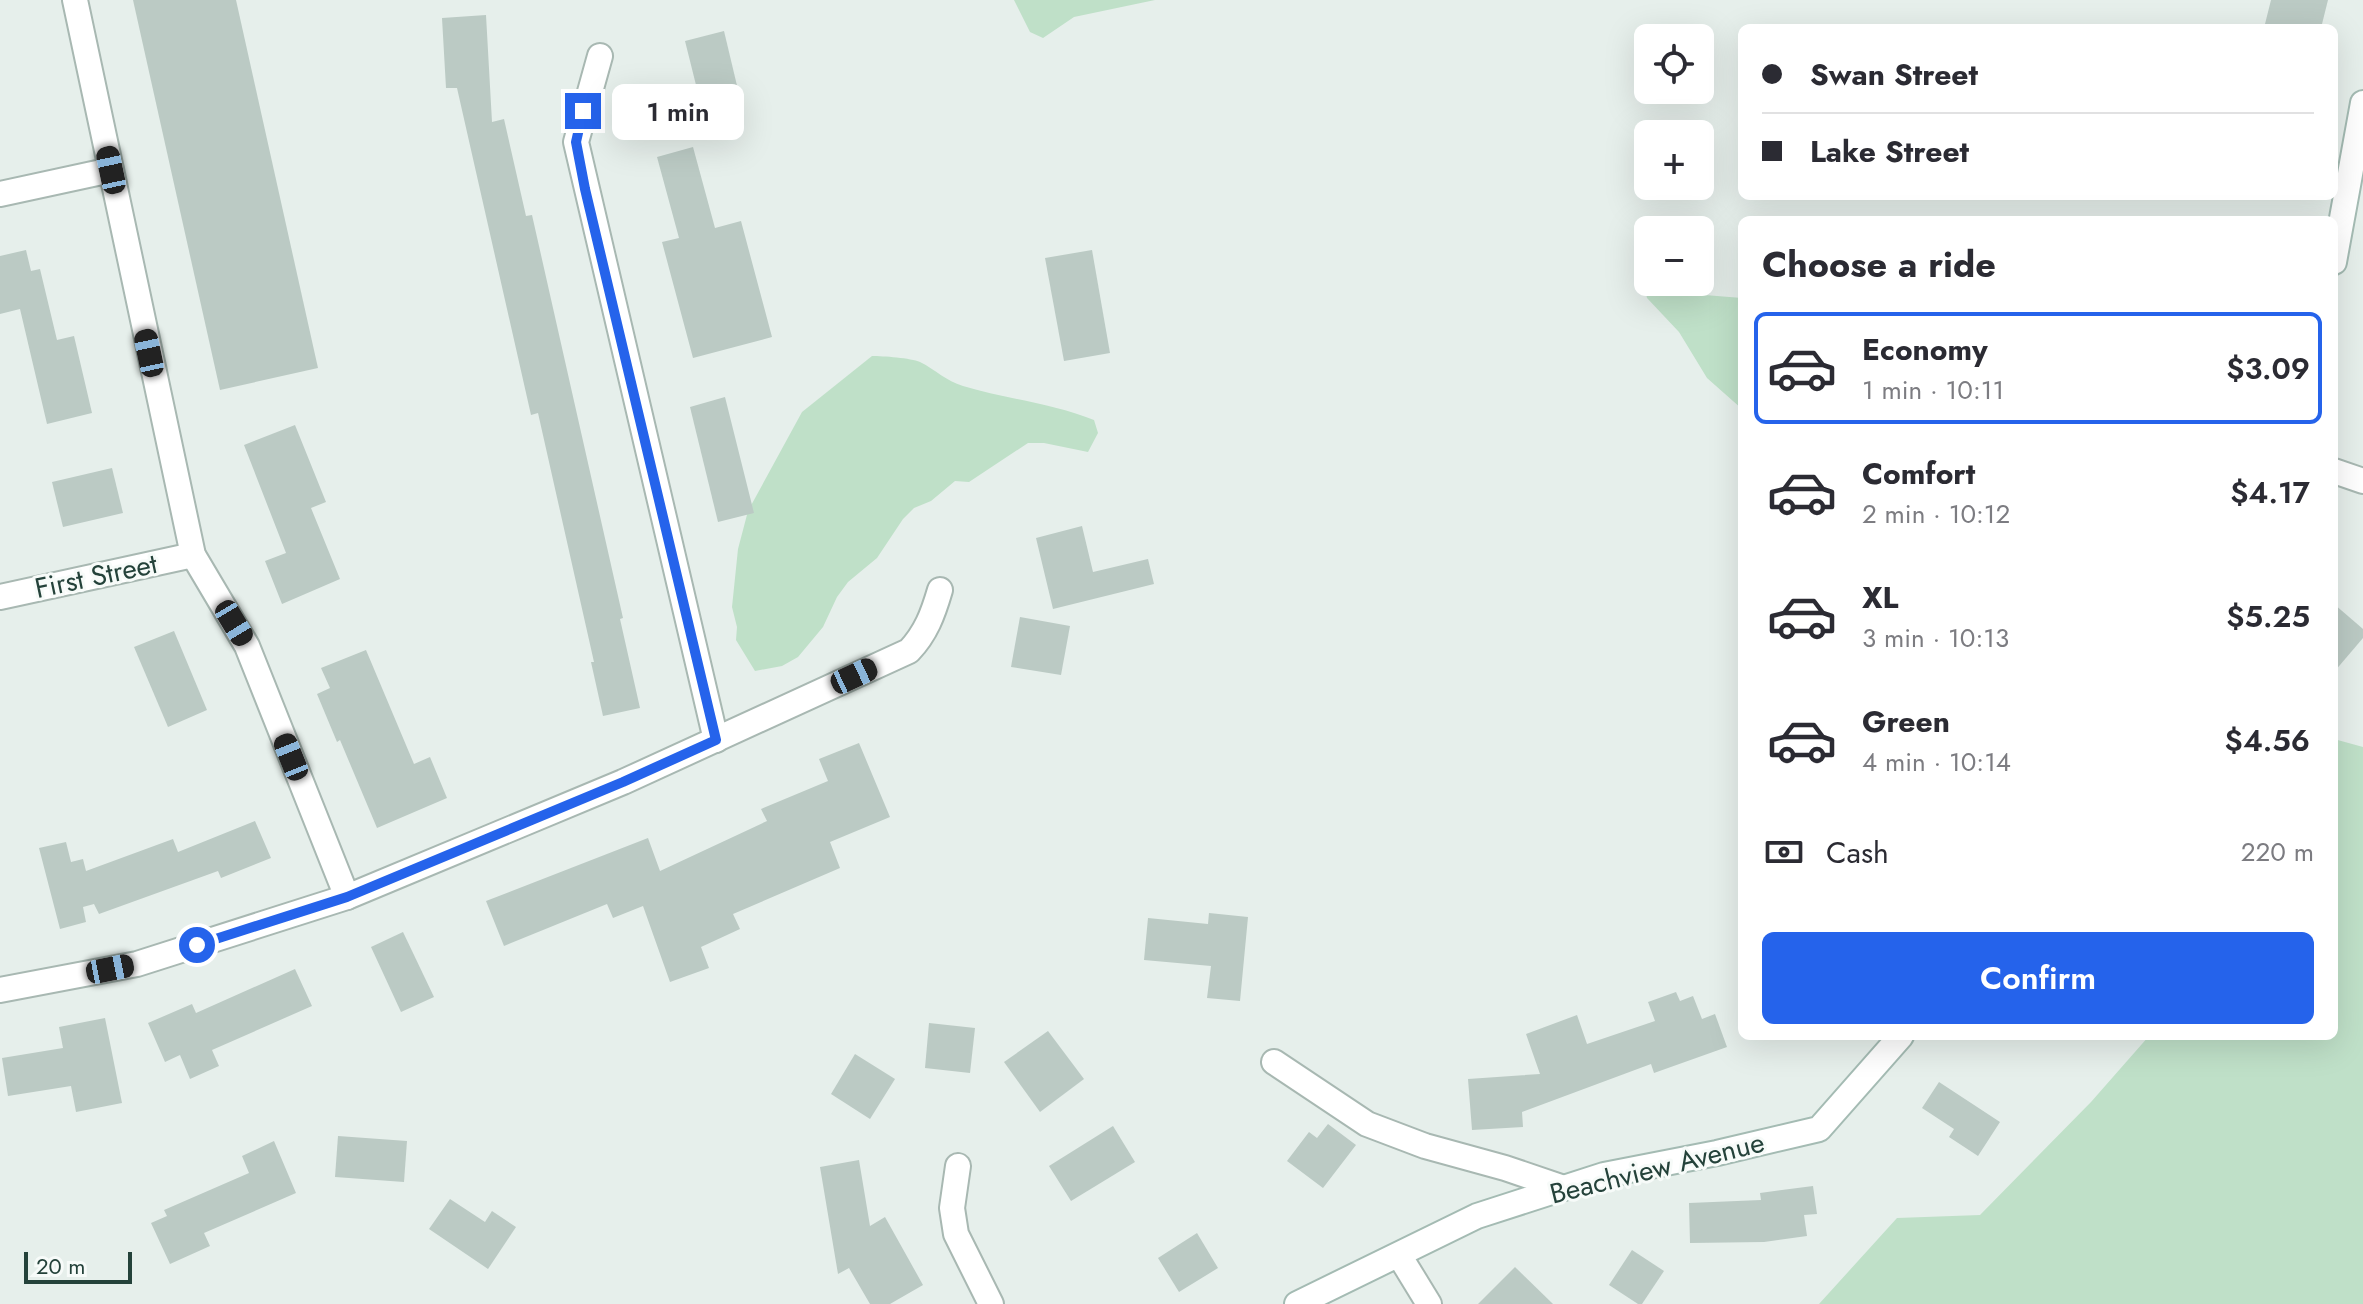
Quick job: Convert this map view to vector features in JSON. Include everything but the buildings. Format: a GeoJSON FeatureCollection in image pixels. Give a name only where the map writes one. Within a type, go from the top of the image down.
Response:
{"type":"FeatureCollection","features":[{"type":"Feature","properties":{"kind":"street"},"geometry":{"type":"LineString","coordinates":[[75,0],[193,555],[247,646],[347,897]]}},
{"type":"Feature","properties":{"kind":"street"},"geometry":{"type":"LineString","coordinates":[[600,56],[576,142],[716,740]]}},
{"type":"Feature","properties":{"kind":"street"},"geometry":{"type":"LineString","coordinates":[[2338,240],[2363,103]]}},
{"type":"Feature","properties":{"kind":"street"},"geometry":{"type":"LineString","coordinates":[[0,194],[111,170]]}},
{"type":"Feature","properties":{"kind":"street"},"geometry":{"type":"LineString","coordinates":[[2338,472],[2363,481]]}},
{"type":"Feature","properties":{"kind":"street","name":"First Street"},"geometry":{"type":"LineString","coordinates":[[0,597],[193,555]]}},
{"type":"Feature","properties":{"kind":"street"},"geometry":{"type":"LineString","coordinates":[[0,990],[137,964],[347,897],[623,782],[909,651],[921,639],[932,618],[940,590]]}},
{"type":"Feature","properties":{"kind":"street","name":"Beachview Avenue"},"geometry":{"type":"LineString","coordinates":[[1297,1304],[1477,1216],[1604,1175],[1819,1129],[1897,1040]]}},
{"type":"Feature","properties":{"kind":"street"},"geometry":{"type":"LineString","coordinates":[[1274,1062],[1367,1124],[1425,1146],[1564,1188]]}},
{"type":"Feature","properties":{"kind":"street"},"geometry":{"type":"LineString","coordinates":[[958,1166],[952,1208],[956,1234],[991,1304]]}},
{"type":"Feature","properties":{"kind":"street"},"geometry":{"type":"LineString","coordinates":[[1399,1255],[1429,1304]]}},
{"type":"Feature","properties":{"kind":"green space"},"geometry":{"type":"Polygon","coordinates":[[[1014,0],[1155,0],[1074,17],[1043,38],[1030,32],[1014,0]]]}},
{"type":"Feature","properties":{"kind":"green space"},"geometry":{"type":"Polygon","coordinates":[[[1647,296],[1738,298],[1738,405],[1707,378],[1679,332],[1647,296]]]}},
{"type":"Feature","properties":{"kind":"green space"},"geometry":{"type":"Polygon","coordinates":[[[872,356],[916,361],[963,386],[1078,414],[1094,420],[1098,433],[1088,452],[1028,443],[969,482],[955,481],[931,501],[914,508],[877,558],[848,582],[823,627],[798,657],[782,666],[755,671],[736,640],[737,627],[732,607],[738,549],[748,511],[802,412],[872,356]]]}},
{"type":"Feature","properties":{"kind":"green space"},"geometry":{"type":"Polygon","coordinates":[[[2338,740],[2363,747],[2363,1304],[1819,1304],[1897,1218],[1980,1215],[2091,1102],[2145,1040],[2338,1040],[2338,740]]]}},
{"type":"Feature","properties":{"kind":"route"},"geometry":{"type":"LineString","coordinates":[[197,945],[347,897],[716,740],[585,189],[576,142],[583,111]]}}]}
